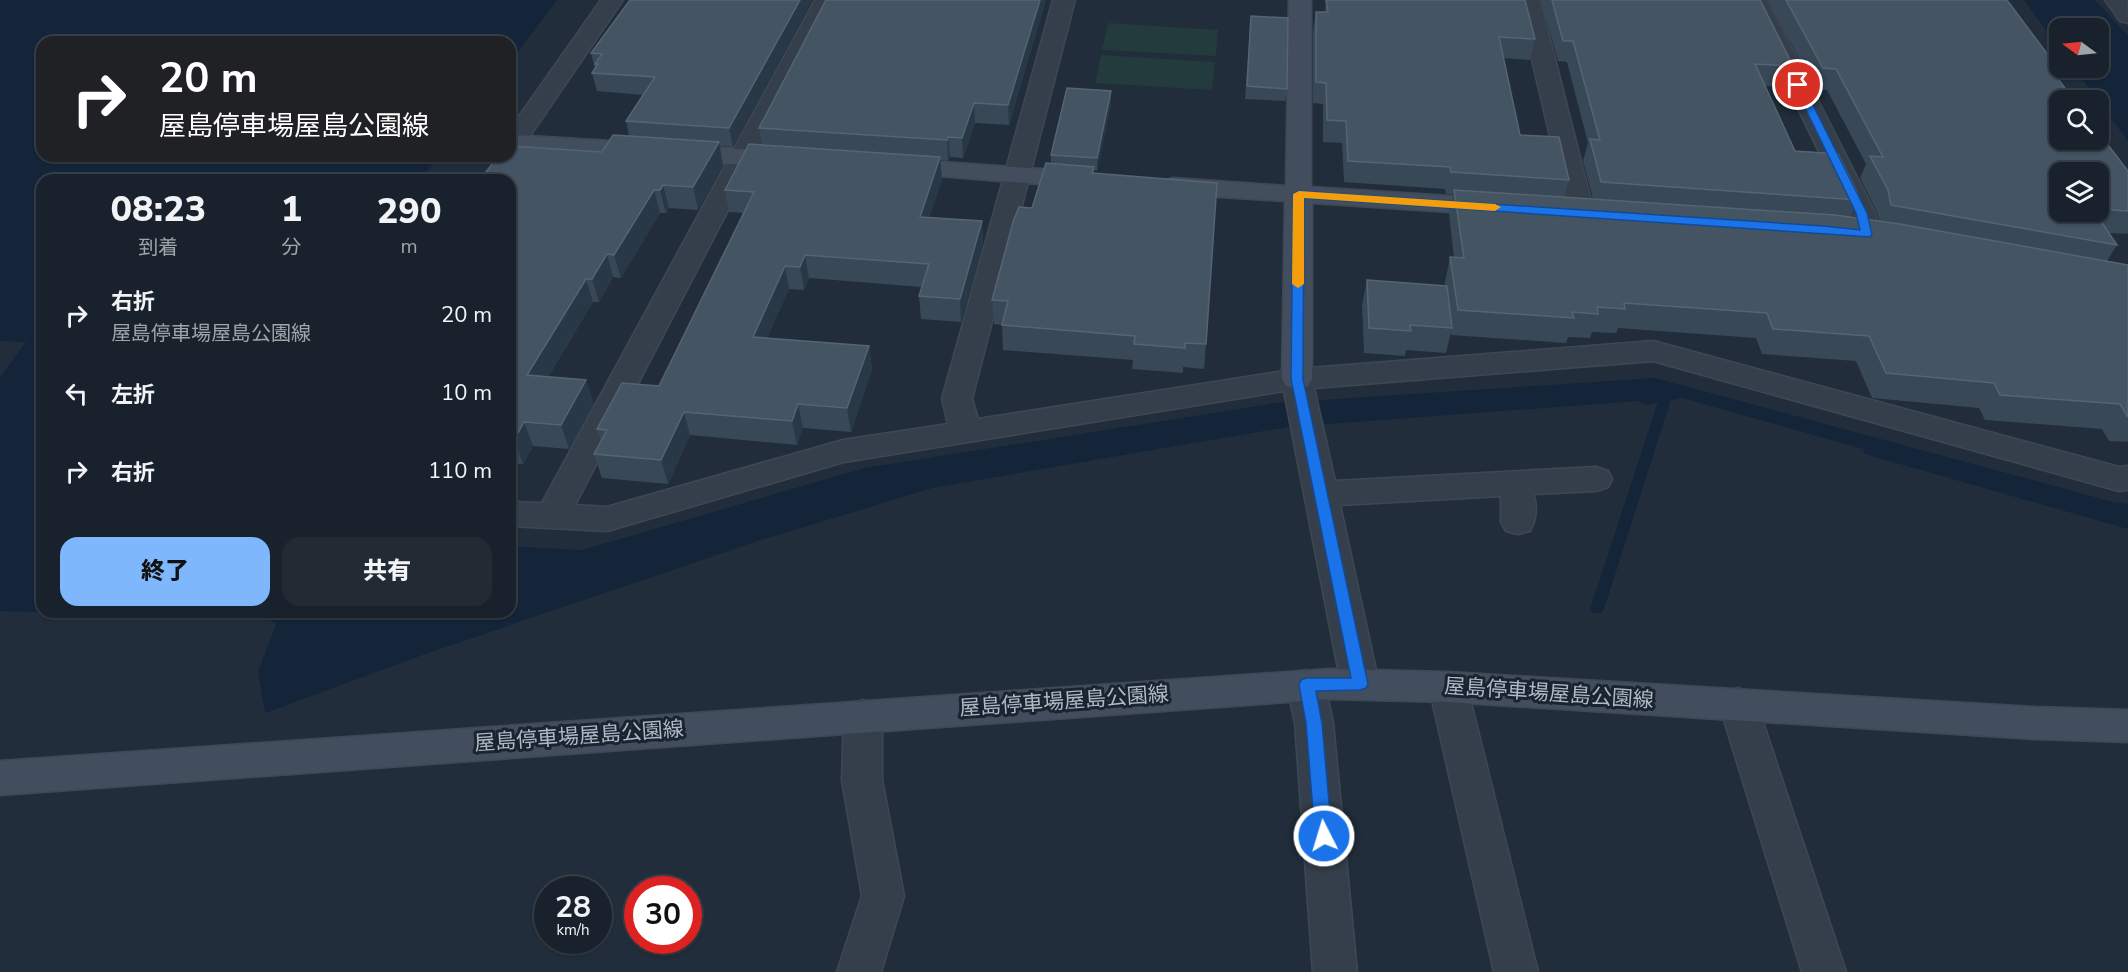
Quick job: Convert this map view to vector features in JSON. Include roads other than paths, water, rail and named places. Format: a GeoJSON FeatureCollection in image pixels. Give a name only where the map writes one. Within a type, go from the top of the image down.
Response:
{"type":"FeatureCollection","features":[{"type":"Feature","properties":{"kind":"street"},"geometry":{"type":"LineString","coordinates":[[516,138],[612,0]]}},
{"type":"Feature","properties":{"kind":"street"},"geometry":{"type":"LineString","coordinates":[[552,516],[826,0]]}},
{"type":"Feature","properties":{"kind":"street"},"geometry":{"type":"LineString","coordinates":[[966,431],[957,399],[1064,0]]}},
{"type":"Feature","properties":{"kind":"street"},"geometry":{"type":"LineString","coordinates":[[1300,0],[1299,388],[1360,684]]}},
{"type":"Feature","properties":{"kind":"street"},"geometry":{"type":"LineString","coordinates":[[1529,0],[1580,213]]}},
{"type":"Feature","properties":{"kind":"street"},"geometry":{"type":"LineString","coordinates":[[1756,0],[1862,213],[1867,235]]}},
{"type":"Feature","properties":{"kind":"street"},"geometry":{"type":"LineString","coordinates":[[2116,0],[2128,16]]}},
{"type":"Feature","properties":{"kind":"street"},"geometry":{"type":"LineString","coordinates":[[516,152],[743,157],[814,162]]}},
{"type":"Feature","properties":{"kind":"street"},"geometry":{"type":"LineString","coordinates":[[874,166],[1111,182]]}},
{"type":"Feature","properties":{"kind":"street"},"geometry":{"type":"LineString","coordinates":[[1146,184],[1522,209]]}},
{"type":"Feature","properties":{"kind":"street"},"geometry":{"type":"LineString","coordinates":[[516,514],[607,519],[813,459],[966,431],[1299,388],[1653,351],[2119,479],[2128,478]]}},
{"type":"Feature","properties":{"kind":"street"},"geometry":{"type":"LineString","coordinates":[[1321,494],[1596,479]]}},
{"type":"Feature","properties":{"kind":"street"},"geometry":{"type":"LineString","coordinates":[[1513,484],[1519,500],[1518,522]]}},
{"type":"Feature","properties":{"kind":"street"},"geometry":{"type":"LineString","coordinates":[[1306,685],[1314,723],[1335,972]]}},
{"type":"Feature","properties":{"kind":"street","name":"屋島停車場屋島公園線"},"geometry":{"type":"LineString","coordinates":[[0,778],[1306,685],[1448,687],[2036,723],[2128,726]]}},
{"type":"Feature","properties":{"kind":"street"},"geometry":{"type":"LineString","coordinates":[[1448,687],[1516,972]]}},
{"type":"Feature","properties":{"kind":"street"},"geometry":{"type":"LineString","coordinates":[[1738,704],[1824,972]]}},
{"type":"Feature","properties":{"kind":"street"},"geometry":{"type":"LineString","coordinates":[[859,972],[883,896],[862,780],[863,716]]}},
{"type":"Feature","properties":{"kind":"water"},"geometry":{"type":"Polygon","coordinates":[[[0,0],[557,0],[516,54],[516,36],[36,36],[36,162],[434,162],[426,174],[36,174],[36,612],[0,611],[0,377],[26,342],[0,341],[0,0]]]}},
{"type":"Feature","properties":{"kind":"water"},"geometry":{"type":"Polygon","coordinates":[[[2024,0],[2095,0],[2128,36],[2128,141],[2109,115],[2109,90],[2090,90],[2081,78],[2109,78],[2109,18],[2049,18],[2049,34],[2024,0]]]}},
{"type":"Feature","properties":{"kind":"water"},"geometry":{"type":"Polygon","coordinates":[[[1655,378],[2113,502],[2128,504],[2128,520],[2107,517],[1682,398],[1647,405],[1638,401],[1287,427],[932,488],[758,541],[428,653],[265,713],[258,672],[276,624],[268,619],[236,618],[516,618],[516,546],[582,550],[865,468],[1277,403],[1655,378]]]}},
{"type":"Feature","properties":{"kind":"waterway"},"geometry":{"type":"LineString","coordinates":[[1597,609],[1667,393]]}},
{"type":"Feature","properties":{"kind":"waterway"},"geometry":{"type":"LineString","coordinates":[[1870,451],[2128,524]]}}]}
